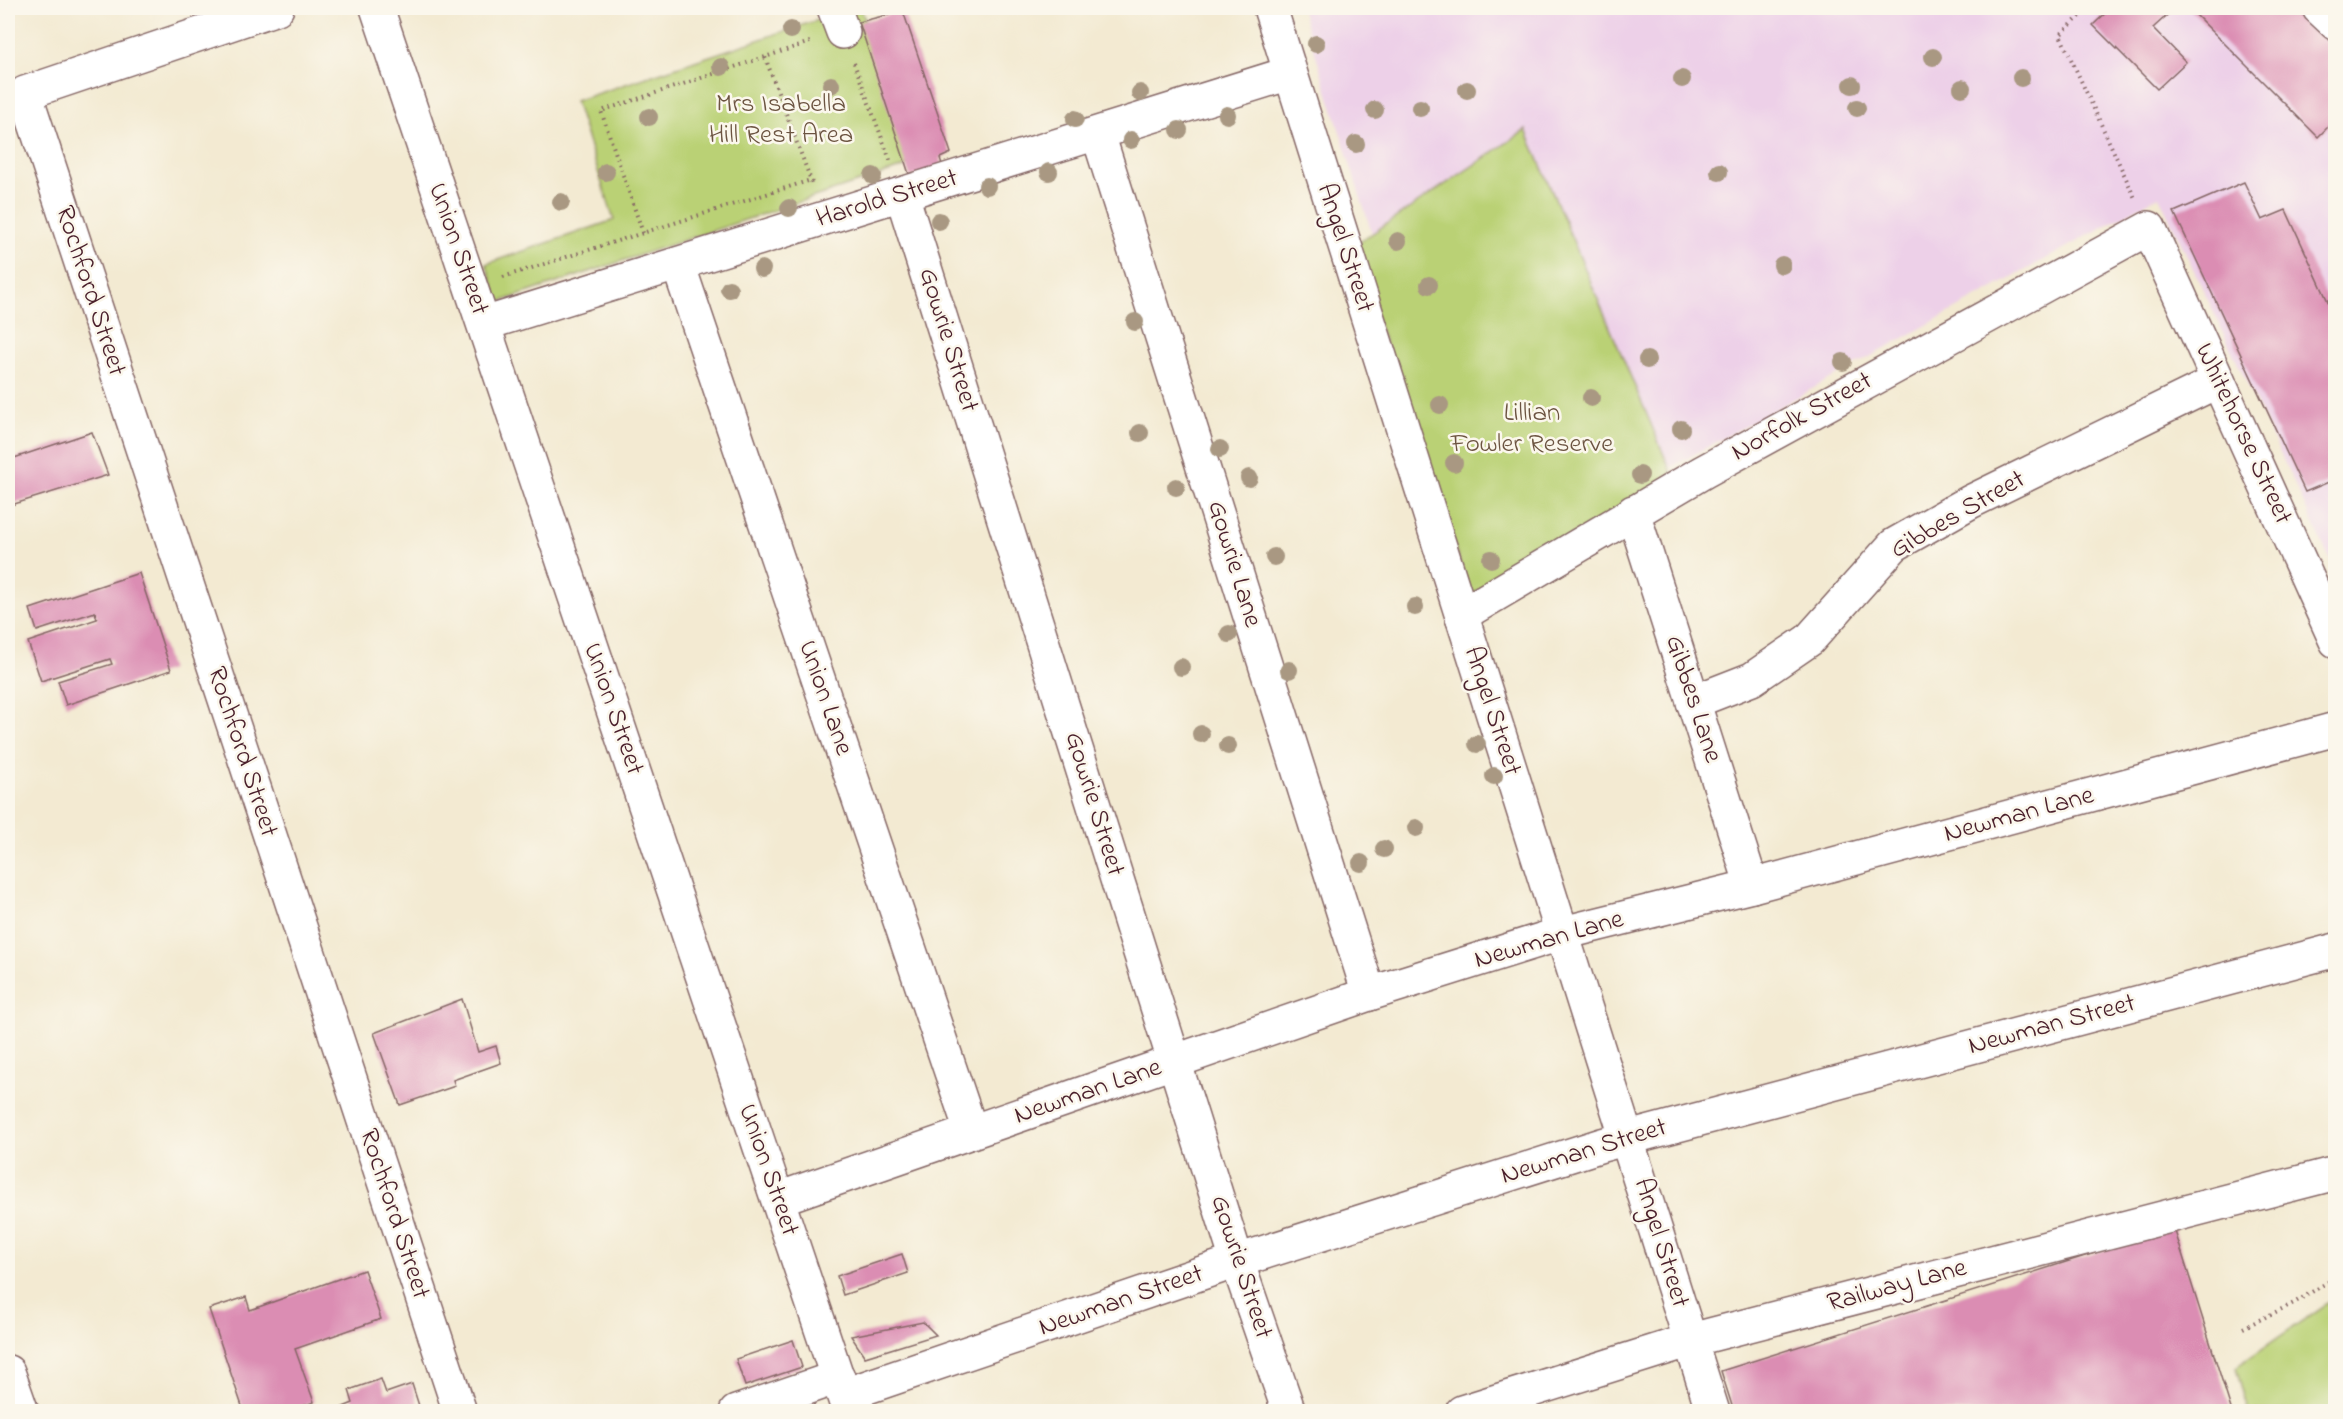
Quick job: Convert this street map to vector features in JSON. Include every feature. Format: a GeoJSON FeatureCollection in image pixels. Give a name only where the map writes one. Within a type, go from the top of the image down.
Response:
{"type":"FeatureCollection","features":[{"type":"Feature","properties":{"kind":"street","name":"Rochford Street"},"geometry":{"type":"LineString","coordinates":[[277,8],[25,93],[460,1412]]}},
{"type":"Feature","properties":{"kind":"street","name":"Union Street"},"geometry":{"type":"LineString","coordinates":[[377,8],[844,1395]]}},
{"type":"Feature","properties":{"kind":"street"},"geometry":{"type":"LineString","coordinates":[[2319,8],[2336,24]]}},
{"type":"Feature","properties":{"kind":"street","name":"Angel Street"},"geometry":{"type":"LineString","coordinates":[[1271,11],[1713,1412]]}},
{"type":"Feature","properties":{"kind":"street","name":"Harold Street"},"geometry":{"type":"LineString","coordinates":[[484,324],[1290,73]]}},
{"type":"Feature","properties":{"kind":"street","name":"Gowrie Lane"},"geometry":{"type":"LineString","coordinates":[[1098,134],[1369,994]]}},
{"type":"Feature","properties":{"kind":"street","name":"Gowrie Street"},"geometry":{"type":"LineString","coordinates":[[902,195],[1237,1261],[1289,1412]]}},
{"type":"Feature","properties":{"kind":"street","name":"Whitehorse Street"},"geometry":{"type":"LineString","coordinates":[[2149,228],[2336,640]]}},
{"type":"Feature","properties":{"kind":"street","name":"Norfolk Street"},"geometry":{"type":"LineString","coordinates":[[1462,617],[1473,608],[1633,512],[2149,228]]}},
{"type":"Feature","properties":{"kind":"street","name":"Union Lane"},"geometry":{"type":"LineString","coordinates":[[678,264],[971,1131]]}},
{"type":"Feature","properties":{"kind":"street","name":"Gibbes Street"},"geometry":{"type":"LineString","coordinates":[[1693,702],[1752,679],[1809,640],[1894,545],[1970,502],[2218,381]]}},
{"type":"Feature","properties":{"kind":"street","name":"Gibbes Lane"},"geometry":{"type":"LineString","coordinates":[[1633,512],[1752,886]]}},
{"type":"Feature","properties":{"kind":"street","name":"Newman Lane"},"geometry":{"type":"LineString","coordinates":[[778,1199],[1369,994],[1563,933],[1752,886],[2336,729]]}},
{"type":"Feature","properties":{"kind":"street","name":"Newman Street"},"geometry":{"type":"LineString","coordinates":[[736,1412],[844,1395],[1237,1261],[1627,1137],[2336,950]]}},
{"type":"Feature","properties":{"kind":"street","name":"Railway Lane"},"geometry":{"type":"LineString","coordinates":[[1462,1412],[1495,1406],[1691,1340],[2336,1173]]}},
{"type":"Feature","properties":{"kind":"street"},"geometry":{"type":"LineString","coordinates":[[8,1372],[22,1412]]}},
{"type":"Feature","properties":{"kind":"path"},"geometry":{"type":"LineString","coordinates":[[2089,8],[2060,35],[2149,228]]}},
{"type":"Feature","properties":{"kind":"path"},"geometry":{"type":"LineString","coordinates":[[643,233],[601,111],[765,57],[838,20],[902,195]]}},
{"type":"Feature","properties":{"kind":"path"},"geometry":{"type":"LineString","coordinates":[[765,57],[825,219]]}},
{"type":"Feature","properties":{"kind":"path"},"geometry":{"type":"LineString","coordinates":[[471,287],[811,180]]}},
{"type":"Feature","properties":{"kind":"path"},"geometry":{"type":"LineString","coordinates":[[2243,1328],[2294,1303],[2336,1277]]}},
{"type":"Feature","properties":{"kind":"shaded area"},"geometry":{"type":"Polygon","coordinates":[[[1301,8],[2307,8],[2335,38],[2335,570],[2159,196],[1479,574],[1301,8]]]}},
{"type":"Feature","properties":{"kind":"green space","name":"Mrs Isabella Hill Rest Area"},"geometry":{"type":"Polygon","coordinates":[[[854,8],[861,8],[913,164],[499,302],[486,264],[614,220],[575,101],[854,8]]]}},
{"type":"Feature","properties":{"kind":"green space","name":"Lillian Fowler Reserve"},"geometry":{"type":"Polygon","coordinates":[[[1526,130],[1673,476],[1471,595],[1352,247],[1526,130]]]}},
{"type":"Feature","properties":{"kind":"green space"},"geometry":{"type":"Polygon","coordinates":[[[2335,1298],[2335,1411],[2248,1411],[2236,1367],[2335,1298]]]}},
{"type":"Feature","properties":{"kind":"building"},"geometry":{"type":"Polygon","coordinates":[[[2111,8],[2175,8],[2153,28],[2186,62],[2157,89],[2093,25],[2111,8]]]}},
{"type":"Feature","properties":{"kind":"building"},"geometry":{"type":"Polygon","coordinates":[[[2189,8],[2302,8],[2336,42],[2336,119],[2318,137],[2189,8]]]}},
{"type":"Feature","properties":{"kind":"building"},"geometry":{"type":"Polygon","coordinates":[[[903,11],[951,153],[940,158],[943,168],[910,177],[859,22],[903,11]]]}},
{"type":"Feature","properties":{"kind":"building"},"geometry":{"type":"Polygon","coordinates":[[[2244,182],[2262,220],[2286,210],[2336,319],[2336,479],[2305,492],[2174,212],[2244,182]]]}},
{"type":"Feature","properties":{"kind":"building"},"geometry":{"type":"Polygon","coordinates":[[[92,432],[108,475],[8,506],[8,460],[92,432]]]}},
{"type":"Feature","properties":{"kind":"building"},"geometry":{"type":"Polygon","coordinates":[[[139,573],[171,670],[66,705],[58,681],[112,664],[110,659],[41,681],[28,642],[97,619],[95,612],[37,631],[30,609],[139,573]]]}},
{"type":"Feature","properties":{"kind":"building"},"geometry":{"type":"Polygon","coordinates":[[[462,999],[478,1052],[496,1046],[501,1063],[453,1080],[455,1086],[400,1105],[374,1033],[462,999]]]}},
{"type":"Feature","properties":{"kind":"building"},"geometry":{"type":"Polygon","coordinates":[[[2174,1228],[2232,1412],[1734,1412],[1721,1371],[2174,1228]]]}},
{"type":"Feature","properties":{"kind":"building"},"geometry":{"type":"Polygon","coordinates":[[[902,1254],[908,1273],[843,1295],[837,1276],[902,1254]]]}},
{"type":"Feature","properties":{"kind":"building"},"geometry":{"type":"Polygon","coordinates":[[[364,1270],[381,1319],[295,1349],[314,1402],[286,1412],[244,1412],[209,1309],[246,1297],[250,1310],[364,1270]]]}},
{"type":"Feature","properties":{"kind":"building"},"geometry":{"type":"Polygon","coordinates":[[[923,1322],[936,1335],[865,1357],[851,1336],[923,1322]]]}},
{"type":"Feature","properties":{"kind":"building"},"geometry":{"type":"Polygon","coordinates":[[[793,1340],[802,1367],[745,1386],[736,1359],[793,1340]]]}},
{"type":"Feature","properties":{"kind":"building"},"geometry":{"type":"Polygon","coordinates":[[[381,1379],[386,1393],[412,1384],[421,1412],[331,1412],[353,1403],[349,1390],[381,1379]]]}},
{"type":"Feature","properties":{"kind":"building"},"geometry":{"type":"Polygon","coordinates":[[[813,1401],[816,1412],[783,1412],[813,1401]]]}}]}
